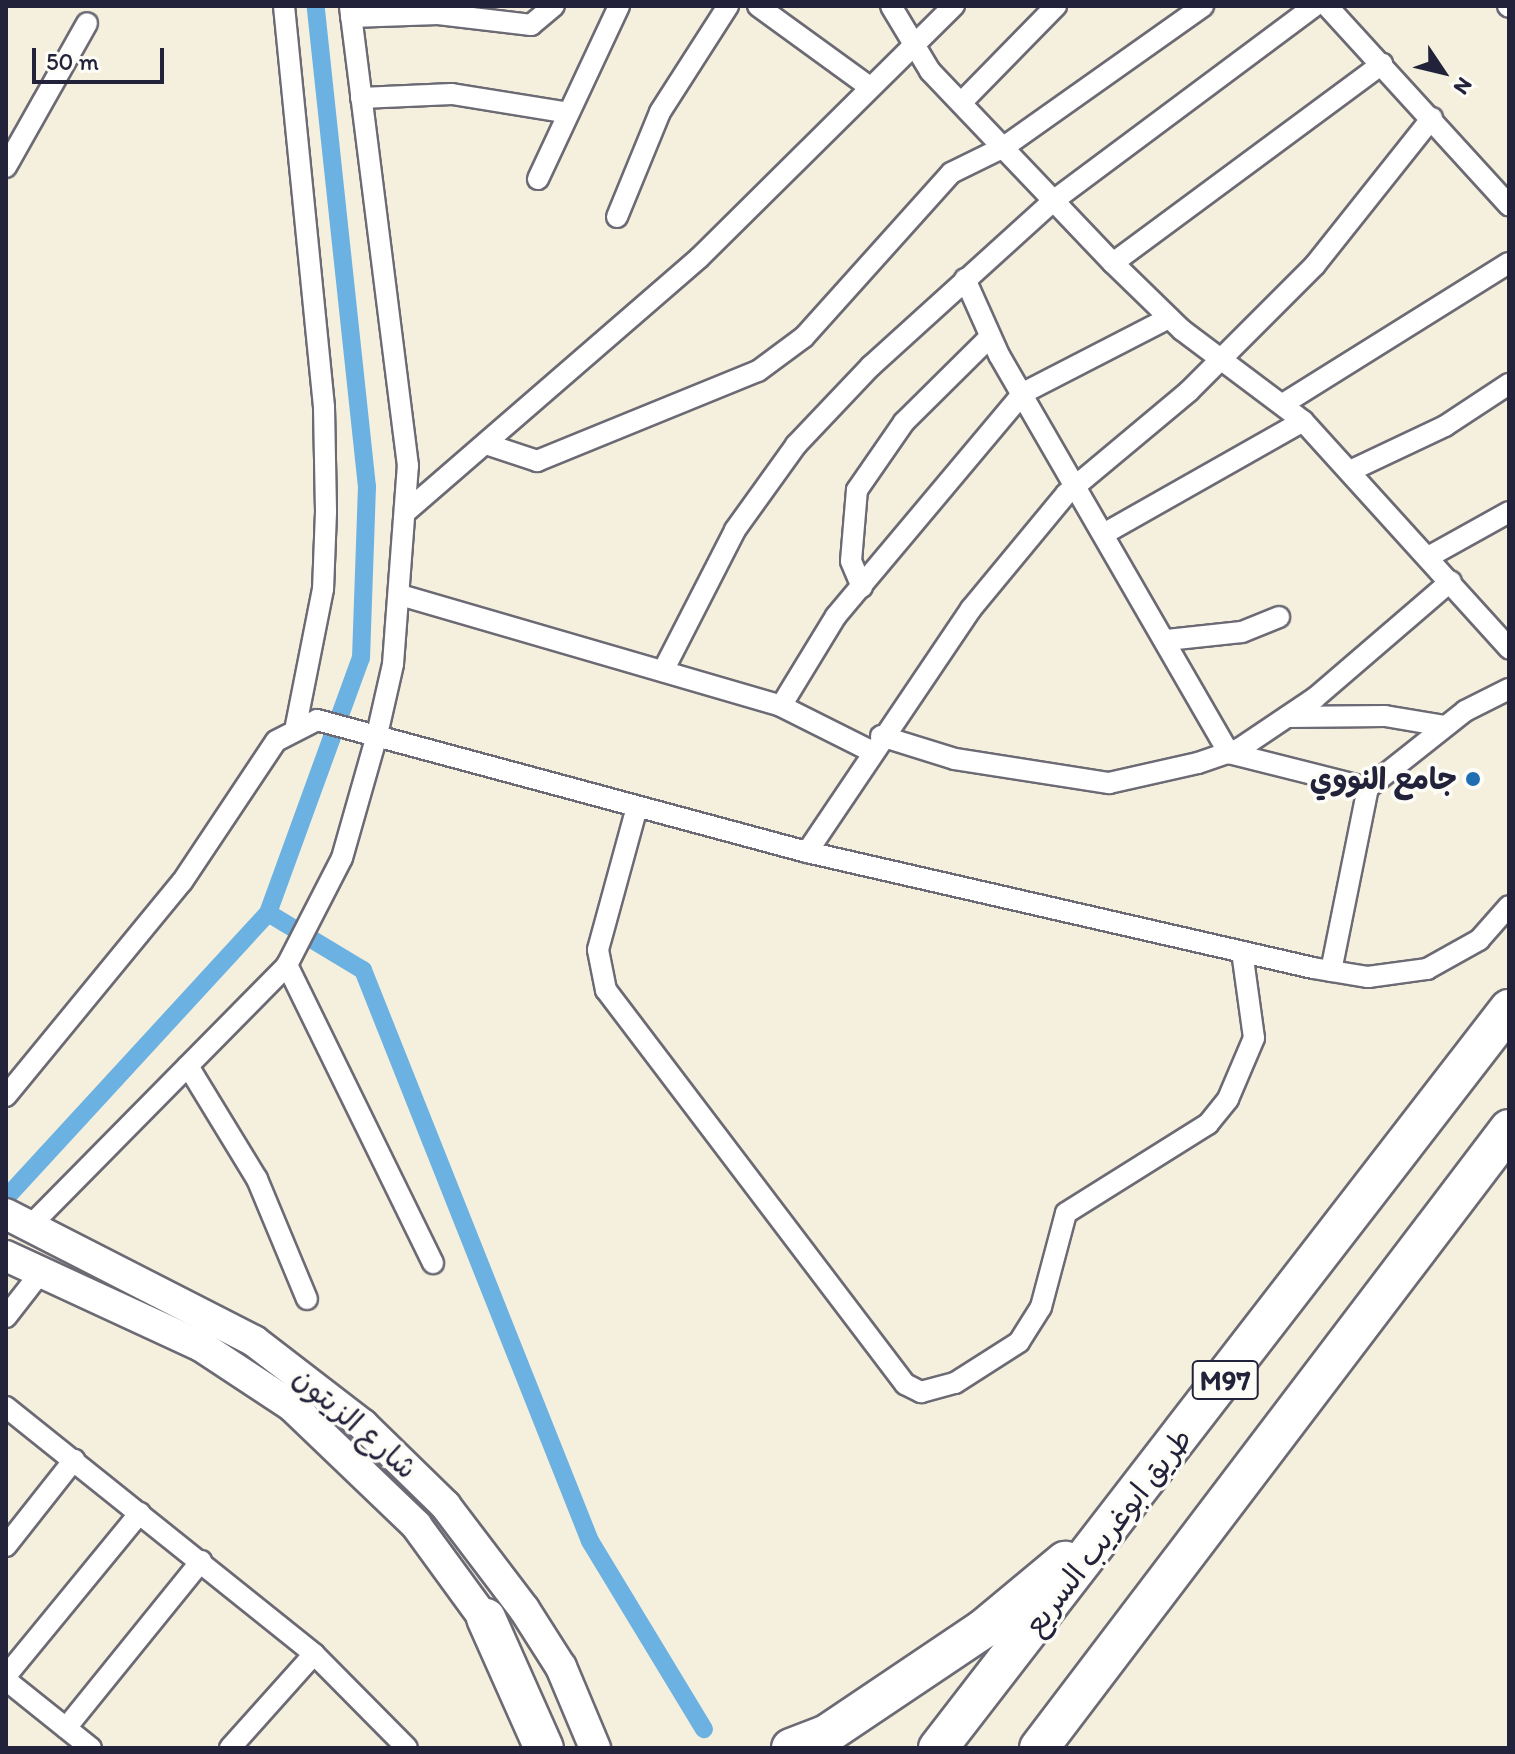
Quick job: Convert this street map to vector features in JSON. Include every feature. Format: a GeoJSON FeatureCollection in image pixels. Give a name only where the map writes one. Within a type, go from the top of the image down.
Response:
{"type":"FeatureCollection","features":[{"type":"Feature","properties":{"kind":"highway","name":"طريق ابوغريب السريع"},"geometry":{"type":"LineString","coordinates":[[938,1748],[1123,1514],[1509,1009]]}},
{"type":"Feature","properties":{"kind":"highway","name":"M97"},"geometry":{"type":"LineString","coordinates":[[1041,1745],[1509,1129]]}},
{"type":"Feature","properties":{"kind":"highway"},"geometry":{"type":"LineString","coordinates":[[791,1748],[827,1734],[983,1629],[1123,1514]]}},
{"type":"Feature","properties":{"kind":"highway"},"geometry":{"type":"LineString","coordinates":[[486,1618],[544,1748]]}},
{"type":"Feature","properties":{"kind":"main road","name":"شارع الزيتون"},"geometry":{"type":"LineString","coordinates":[[17,1220],[254,1341],[374,1434],[445,1505],[524,1609],[561,1667],[595,1748]]}},
{"type":"Feature","properties":{"kind":"main road","name":"شارع الزيتون"},"geometry":{"type":"LineString","coordinates":[[6,1256],[201,1346],[292,1406],[416,1525],[486,1618],[555,1748]]}},
{"type":"Feature","properties":{"kind":"street"},"geometry":{"type":"LineString","coordinates":[[284,6],[324,407],[326,497],[323,589],[296,725]]}},
{"type":"Feature","properties":{"kind":"street"},"geometry":{"type":"LineString","coordinates":[[17,1220],[188,1066],[287,965],[342,858],[376,739],[400,595],[407,511],[405,431],[351,11],[438,14],[531,25],[554,6]]}},
{"type":"Feature","properties":{"kind":"street"},"geometry":{"type":"LineString","coordinates":[[538,179],[563,112],[619,6]]}},
{"type":"Feature","properties":{"kind":"street"},"geometry":{"type":"LineString","coordinates":[[617,217],[660,112],[728,6]]}},
{"type":"Feature","properties":{"kind":"street"},"geometry":{"type":"LineString","coordinates":[[758,6],[868,86]]}},
{"type":"Feature","properties":{"kind":"street"},"geometry":{"type":"LineString","coordinates":[[891,6],[915,44],[961,103],[1113,263],[1169,318],[1303,421],[1506,638]]}},
{"type":"Feature","properties":{"kind":"street"},"geometry":{"type":"LineString","coordinates":[[407,511],[489,445],[742,218],[868,86],[954,6]]}},
{"type":"Feature","properties":{"kind":"street"},"geometry":{"type":"LineString","coordinates":[[961,103],[1056,6]]}},
{"type":"Feature","properties":{"kind":"street"},"geometry":{"type":"LineString","coordinates":[[489,445],[537,461],[758,371],[804,337],[951,173],[1004,147],[1203,6]]}},
{"type":"Feature","properties":{"kind":"street"},"geometry":{"type":"LineString","coordinates":[[663,671],[735,530],[796,445],[965,279],[1053,201],[1315,6]]}},
{"type":"Feature","properties":{"kind":"street"},"geometry":{"type":"LineString","coordinates":[[1327,6],[1509,205]]}},
{"type":"Feature","properties":{"kind":"street"},"geometry":{"type":"LineString","coordinates":[[6,167],[87,23]]}},
{"type":"Feature","properties":{"kind":"street"},"geometry":{"type":"LineString","coordinates":[[1113,263],[1382,64]]}},
{"type":"Feature","properties":{"kind":"street"},"geometry":{"type":"LineString","coordinates":[[361,98],[452,94],[563,112]]}},
{"type":"Feature","properties":{"kind":"street"},"geometry":{"type":"LineString","coordinates":[[807,852],[876,743],[971,609],[1079,483],[1219,357],[1315,265],[1432,118]]}},
{"type":"Feature","properties":{"kind":"street"},"geometry":{"type":"LineString","coordinates":[[1283,404],[1509,263]]}},
{"type":"Feature","properties":{"kind":"street"},"geometry":{"type":"LineString","coordinates":[[965,279],[990,337],[1079,483],[1229,753],[1368,788]]}},
{"type":"Feature","properties":{"kind":"street"},"geometry":{"type":"LineString","coordinates":[[781,706],[862,587],[1023,393],[1169,318]]}},
{"type":"Feature","properties":{"kind":"street"},"geometry":{"type":"LineString","coordinates":[[862,587],[851,561],[857,490],[904,422],[990,337]]}},
{"type":"Feature","properties":{"kind":"street"},"geometry":{"type":"LineString","coordinates":[[1352,470],[1445,426],[1509,384]]}},
{"type":"Feature","properties":{"kind":"street"},"geometry":{"type":"LineString","coordinates":[[1107,532],[1303,421]]}},
{"type":"Feature","properties":{"kind":"street"},"geometry":{"type":"LineString","coordinates":[[1430,556],[1509,512]]}},
{"type":"Feature","properties":{"kind":"street"},"geometry":{"type":"LineString","coordinates":[[400,595],[781,706],[876,743],[955,759],[1109,783],[1229,753],[1287,717],[1451,581]]}},
{"type":"Feature","properties":{"kind":"street"},"geometry":{"type":"LineString","coordinates":[[1167,640],[1242,632],[1279,617]]}},
{"type":"Feature","properties":{"kind":"street"},"geometry":{"type":"LineString","coordinates":[[1331,971],[1368,788],[1445,726],[1509,689]]}},
{"type":"Feature","properties":{"kind":"street"},"geometry":{"type":"LineString","coordinates":[[1287,717],[1385,716],[1445,726]]}},
{"type":"Feature","properties":{"kind":"street"},"geometry":{"type":"LineString","coordinates":[[6,1096],[164,906],[276,741],[296,725],[323,721],[376,739],[807,852],[1331,971],[1383,977],[1427,969],[1479,940],[1509,905]]}},
{"type":"Feature","properties":{"kind":"street"},"geometry":{"type":"LineString","coordinates":[[637,807],[600,940],[597,969],[606,990],[905,1384],[921,1392],[955,1383],[1019,1342],[1041,1307],[1066,1213],[1208,1124],[1228,1099],[1254,1038],[1242,952]]}},
{"type":"Feature","properties":{"kind":"street"},"geometry":{"type":"LineString","coordinates":[[287,965],[433,1263]]}},
{"type":"Feature","properties":{"kind":"street"},"geometry":{"type":"LineString","coordinates":[[188,1066],[257,1179],[307,1299]]}},
{"type":"Feature","properties":{"kind":"street"},"geometry":{"type":"LineString","coordinates":[[6,1317],[41,1272]]}},
{"type":"Feature","properties":{"kind":"street"},"geometry":{"type":"LineString","coordinates":[[6,1407],[314,1654],[407,1748]]}},
{"type":"Feature","properties":{"kind":"street"},"geometry":{"type":"LineString","coordinates":[[6,1546],[74,1460]]}},
{"type":"Feature","properties":{"kind":"street"},"geometry":{"type":"LineString","coordinates":[[91,1748],[6,1678],[140,1513]]}},
{"type":"Feature","properties":{"kind":"street"},"geometry":{"type":"LineString","coordinates":[[66,1728],[201,1561]]}},
{"type":"Feature","properties":{"kind":"street"},"geometry":{"type":"LineString","coordinates":[[230,1748],[314,1654]]}},
{"type":"Feature","properties":{"kind":"waterway"},"geometry":{"type":"LineString","coordinates":[[6,1198],[268,913],[361,658],[367,487],[316,6]]}},
{"type":"Feature","properties":{"kind":"waterway"},"geometry":{"type":"LineString","coordinates":[[268,913],[363,970],[590,1541],[704,1729]]}},
{"type":"Feature","properties":{"kind":"place","name":"جامع النووي"},"geometry":{"type":"Point","coordinates":[1473,779]}}]}
